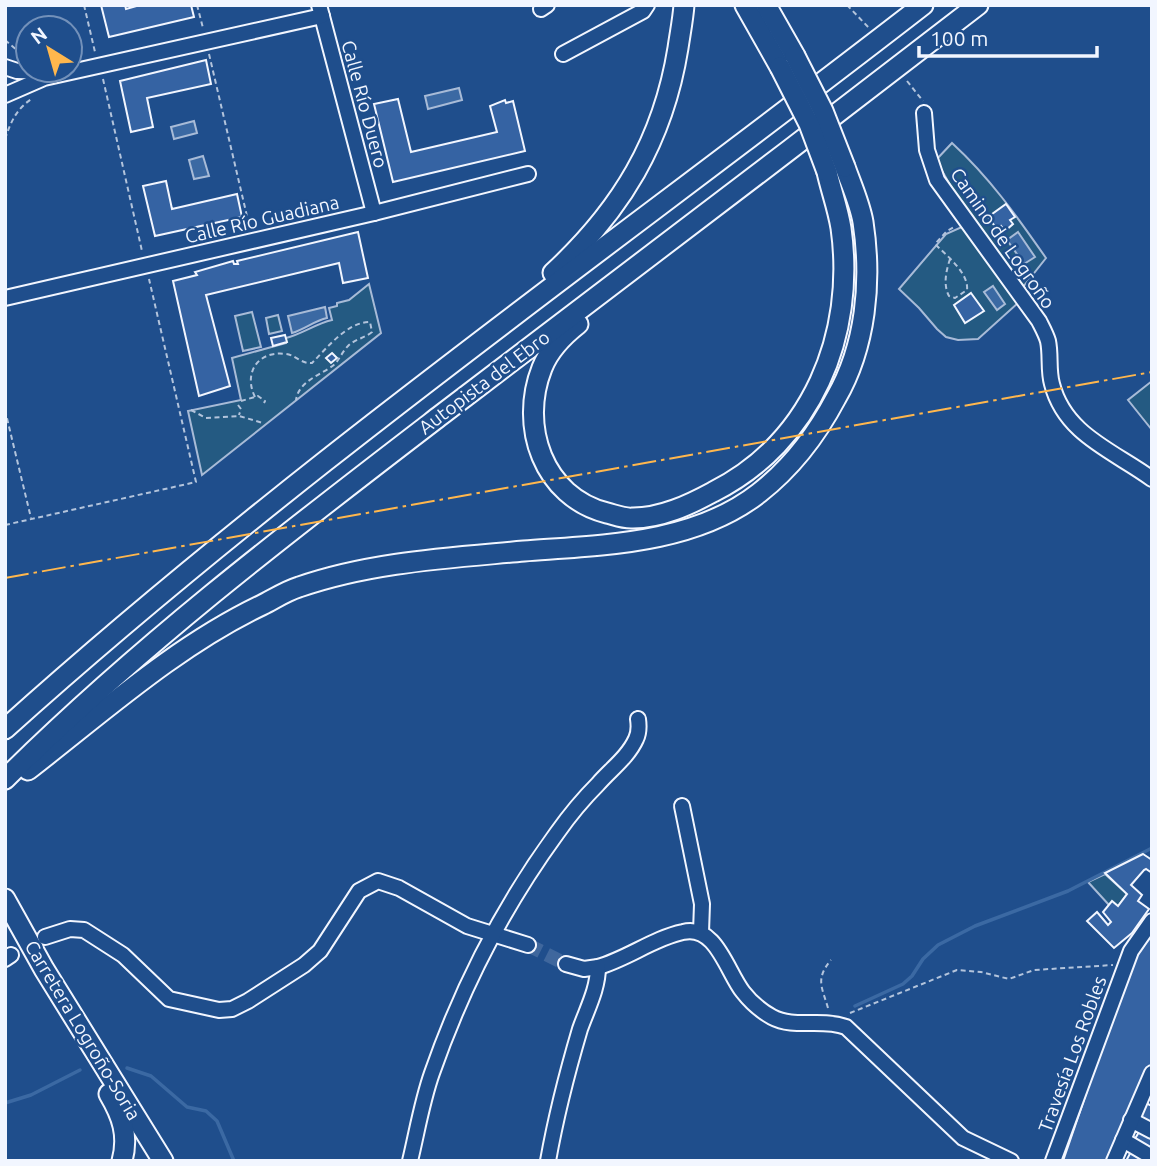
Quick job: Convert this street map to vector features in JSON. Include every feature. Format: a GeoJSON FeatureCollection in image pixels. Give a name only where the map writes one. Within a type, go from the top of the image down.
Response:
{"type":"FeatureCollection","features":[{"type":"Feature","properties":{"kind":"highway"},"geometry":{"type":"LineString","coordinates":[[162,592],[254,505],[539,285],[584,244],[632,181],[654,137],[672,85],[684,5]]}},
{"type":"Feature","properties":{"kind":"highway"},"geometry":{"type":"LineString","coordinates":[[745,5],[787,61]]}},
{"type":"Feature","properties":{"kind":"highway"},"geometry":{"type":"LineString","coordinates":[[5,788],[170,660],[228,621],[298,587],[377,566],[587,547],[666,535],[715,519],[757,495],[787,469],[824,421],[848,377],[864,319],[867,269],[863,219],[809,124],[766,5]]}},
{"type":"Feature","properties":{"kind":"highway","name":"Autopista del Ebro"},"geometry":{"type":"LineString","coordinates":[[5,729],[162,592],[402,401],[923,5]]}},
{"type":"Feature","properties":{"kind":"highway","name":"Autopista del Ebro"},"geometry":{"type":"LineString","coordinates":[[5,779],[66,719],[246,568],[410,438],[905,73],[978,5]]}},
{"type":"Feature","properties":{"kind":"highway"},"geometry":{"type":"LineString","coordinates":[[836,169],[841,228],[842,296],[836,341],[820,385],[795,424],[737,480],[664,513],[631,519],[593,509],[569,495],[551,476],[539,452],[532,424],[536,388],[542,367],[566,333],[905,73]]}},
{"type":"Feature","properties":{"kind":"highway","name":"Carretera Logroño-Soria"},"geometry":{"type":"LineString","coordinates":[[5,899],[44,969],[163,1161]]}},
{"type":"Feature","properties":{"kind":"highway"},"geometry":{"type":"LineString","coordinates":[[44,969],[60,1012],[116,1107],[125,1128],[122,1161]]}},
{"type":"Feature","properties":{"kind":"street"},"geometry":{"type":"LineString","coordinates":[[563,54],[643,10],[647,5]]}},
{"type":"Feature","properties":{"kind":"street"},"geometry":{"type":"LineString","coordinates":[[5,95],[44,78],[99,71],[321,11]]}},
{"type":"Feature","properties":{"kind":"street","name":"Calle Río Duero"},"geometry":{"type":"LineString","coordinates":[[321,11],[374,213]]}},
{"type":"Feature","properties":{"kind":"street"},"geometry":{"type":"LineString","coordinates":[[84,70],[99,71]]}},
{"type":"Feature","properties":{"kind":"street","name":"Camino de Logroño"},"geometry":{"type":"LineString","coordinates":[[923,113],[927,150],[937,180],[1039,321],[1048,340],[1049,373],[1059,404],[1079,429],[1103,449],[1152,479]]}},
{"type":"Feature","properties":{"kind":"street","name":"Calle Río Guadiana"},"geometry":{"type":"LineString","coordinates":[[5,298],[374,213],[528,174]]}},
{"type":"Feature","properties":{"kind":"street"},"geometry":{"type":"LineString","coordinates":[[410,1161],[431,1075],[463,991],[492,934],[558,832],[636,740],[638,719]]}},
{"type":"Feature","properties":{"kind":"street"},"geometry":{"type":"LineString","coordinates":[[682,806],[702,904],[701,932]]}},
{"type":"Feature","properties":{"kind":"street"},"geometry":{"type":"LineString","coordinates":[[45,937],[70,929],[84,930],[123,955],[169,999],[219,1010],[232,1009],[248,1001],[304,965],[320,951],[359,891],[377,881],[399,888],[467,926],[528,945]]}},
{"type":"Feature","properties":{"kind":"street","name":"Travesía Los Robles"},"geometry":{"type":"LineString","coordinates":[[1053,1161],[1127,961],[1136,942],[1152,921]]}},
{"type":"Feature","properties":{"kind":"street"},"geometry":{"type":"LineString","coordinates":[[566,964],[584,969],[598,967],[677,933],[693,930],[701,932],[713,944],[744,995],[773,1018],[785,1021],[829,1022],[846,1027],[963,1138],[1011,1161]]}},
{"type":"Feature","properties":{"kind":"street"},"geometry":{"type":"LineString","coordinates":[[548,1161],[565,1082],[595,989],[598,967]]}},
{"type":"Feature","properties":{"kind":"street"},"geometry":{"type":"LineString","coordinates":[[1114,1161],[1131,1120],[1146,1101],[1152,1073]]}},
{"type":"Feature","properties":{"kind":"street"},"geometry":{"type":"LineString","coordinates":[[1131,1120],[1152,1131]]}},
{"type":"Feature","properties":{"kind":"street"},"geometry":{"type":"LineString","coordinates":[[1123,1140],[1152,1157]]}},
{"type":"Feature","properties":{"kind":"path"},"geometry":{"type":"LineString","coordinates":[[5,525],[196,482],[148,274],[140,276],[136,256],[143,254],[93,55],[95,54],[84,5]]}},
{"type":"Feature","properties":{"kind":"path"},"geometry":{"type":"LineString","coordinates":[[197,5],[253,241]]}},
{"type":"Feature","properties":{"kind":"path"},"geometry":{"type":"LineString","coordinates":[[847,5],[869,29]]}},
{"type":"Feature","properties":{"kind":"path"},"geometry":{"type":"LineString","coordinates":[[905,73],[923,101],[923,113]]}},
{"type":"Feature","properties":{"kind":"path"},"geometry":{"type":"LineString","coordinates":[[5,139],[10,123],[22,106],[33,98]]}},
{"type":"Feature","properties":{"kind":"path"},"geometry":{"type":"LineString","coordinates":[[950,259],[946,271],[946,289],[948,296],[955,298],[967,290],[967,283],[950,259],[935,244],[947,231],[959,225]]}},
{"type":"Feature","properties":{"kind":"path"},"geometry":{"type":"LineString","coordinates":[[255,397],[249,381],[250,373],[261,359],[283,353],[290,354],[306,364],[312,363],[346,331],[370,322],[372,332],[347,347],[336,362],[299,390],[296,400]]}},
{"type":"Feature","properties":{"kind":"path"},"geometry":{"type":"LineString","coordinates":[[241,401],[258,396],[264,403]]}},
{"type":"Feature","properties":{"kind":"path"},"geometry":{"type":"LineString","coordinates":[[239,405],[242,412],[239,416]]}},
{"type":"Feature","properties":{"kind":"path"},"geometry":{"type":"LineString","coordinates":[[5,410],[31,519]]}},
{"type":"Feature","properties":{"kind":"path"},"geometry":{"type":"LineString","coordinates":[[191,410],[206,418],[239,416],[262,424]]}},
{"type":"Feature","properties":{"kind":"path"},"geometry":{"type":"LineString","coordinates":[[831,960],[822,970],[820,985],[829,1013],[829,1022],[957,970],[981,972],[1009,979],[1034,970],[1108,967],[1127,961]]}},
{"type":"Feature","properties":{"kind":"shaded area"},"geometry":{"type":"Polygon","coordinates":[[[459,88],[462,100],[428,109],[425,96],[459,88]]]}},
{"type":"Feature","properties":{"kind":"shaded area"},"geometry":{"type":"Polygon","coordinates":[[[194,121],[197,133],[174,139],[171,127],[194,121]]]}},
{"type":"Feature","properties":{"kind":"shaded area"},"geometry":{"type":"Polygon","coordinates":[[[952,143],[991,183],[1046,258],[1023,287],[954,192],[936,160],[952,143]]]}},
{"type":"Feature","properties":{"kind":"shaded area"},"geometry":{"type":"Polygon","coordinates":[[[203,156],[209,176],[194,179],[189,160],[203,156]]]}},
{"type":"Feature","properties":{"kind":"shaded area"},"geometry":{"type":"Polygon","coordinates":[[[964,226],[1018,303],[978,339],[958,340],[946,337],[899,289],[946,234],[964,226]]]}},
{"type":"Feature","properties":{"kind":"shaded area"},"geometry":{"type":"Polygon","coordinates":[[[1018,232],[1035,257],[1024,264],[1007,240],[1018,232]]]}},
{"type":"Feature","properties":{"kind":"shaded area"},"geometry":{"type":"Polygon","coordinates":[[[369,284],[381,333],[202,475],[188,411],[241,400],[232,358],[286,343],[286,338],[332,320],[329,308],[349,300],[369,284]]]}},
{"type":"Feature","properties":{"kind":"shaded area"},"geometry":{"type":"Polygon","coordinates":[[[993,286],[1005,304],[997,310],[984,292],[993,286]]]}},
{"type":"Feature","properties":{"kind":"shaded area"},"geometry":{"type":"Polygon","coordinates":[[[325,307],[327,318],[292,333],[288,316],[325,307]]]}},
{"type":"Feature","properties":{"kind":"shaded area"},"geometry":{"type":"Polygon","coordinates":[[[252,312],[261,347],[243,351],[235,316],[252,312]]]}},
{"type":"Feature","properties":{"kind":"shaded area"},"geometry":{"type":"Polygon","coordinates":[[[278,315],[282,331],[269,334],[266,318],[278,315]]]}},
{"type":"Feature","properties":{"kind":"shaded area"},"geometry":{"type":"Polygon","coordinates":[[[1152,381],[1152,430],[1128,400],[1152,381]]]}},
{"type":"Feature","properties":{"kind":"shaded area"},"geometry":{"type":"Polygon","coordinates":[[[1105,874],[1127,894],[1118,906],[1109,905],[1088,882],[1105,874]]]}},
{"type":"Feature","properties":{"kind":"building"},"geometry":{"type":"Polygon","coordinates":[[[101,5],[125,5],[126,9],[140,5],[191,5],[194,17],[109,37],[101,5]]]}},
{"type":"Feature","properties":{"kind":"building"},"geometry":{"type":"Polygon","coordinates":[[[206,60],[211,84],[147,98],[153,127],[131,132],[120,81],[206,60]]]}},
{"type":"Feature","properties":{"kind":"building"},"geometry":{"type":"Polygon","coordinates":[[[398,99],[411,152],[497,132],[490,106],[505,100],[506,103],[513,101],[525,151],[393,182],[374,104],[398,99]]]}},
{"type":"Feature","properties":{"kind":"building"},"geometry":{"type":"Polygon","coordinates":[[[166,181],[172,209],[237,194],[242,217],[155,236],[143,186],[166,181]]]}},
{"type":"Feature","properties":{"kind":"building"},"geometry":{"type":"Polygon","coordinates":[[[1006,204],[1015,217],[1010,220],[1013,224],[1005,231],[1001,226],[997,229],[988,217],[1006,204]]]}},
{"type":"Feature","properties":{"kind":"building"},"geometry":{"type":"Polygon","coordinates":[[[358,232],[368,278],[343,283],[339,263],[206,295],[230,386],[199,396],[173,281],[233,261],[238,264],[237,261],[358,232]]]}},
{"type":"Feature","properties":{"kind":"building"},"geometry":{"type":"Polygon","coordinates":[[[971,293],[984,311],[965,323],[954,305],[971,293]]]}},
{"type":"Feature","properties":{"kind":"building"},"geometry":{"type":"Polygon","coordinates":[[[285,335],[287,342],[273,346],[271,338],[285,335]]]}},
{"type":"Feature","properties":{"kind":"building"},"geometry":{"type":"Polygon","coordinates":[[[332,353],[337,358],[331,363],[326,358],[332,353]]]}},
{"type":"Feature","properties":{"kind":"building"},"geometry":{"type":"Polygon","coordinates":[[[1143,854],[1152,860],[1152,873],[1144,870],[1131,885],[1142,895],[1138,901],[1149,909],[1132,933],[1114,948],[1087,921],[1097,912],[1108,925],[1111,922],[1103,912],[1112,901],[1118,906],[1127,894],[1105,873],[1143,854]]]}},
{"type":"Feature","properties":{"kind":"building"},"geometry":{"type":"Polygon","coordinates":[[[1152,936],[1152,1068],[1110,1161],[1063,1161],[1134,954],[1152,936]]]}},
{"type":"Feature","properties":{"kind":"building"},"geometry":{"type":"Polygon","coordinates":[[[1146,1103],[1152,1106],[1152,1129],[1138,1122],[1146,1103]]]}},
{"type":"Feature","properties":{"kind":"building"},"geometry":{"type":"Polygon","coordinates":[[[1142,1127],[1152,1132],[1152,1154],[1133,1142],[1142,1127]]]}},
{"type":"Feature","properties":{"kind":"building"},"geometry":{"type":"Polygon","coordinates":[[[1133,1148],[1152,1161],[1126,1161],[1133,1148]]]}},
{"type":"Feature","properties":{"kind":"waterway"},"geometry":{"type":"LineString","coordinates":[[855,1006],[903,984],[938,945],[975,926],[1068,891],[1152,848]]}},
{"type":"Feature","properties":{"kind":"waterway"},"geometry":{"type":"LineString","coordinates":[[127,1068],[151,1076],[187,1107],[206,1111],[217,1121],[234,1161]]}},
{"type":"Feature","properties":{"kind":"waterway"},"geometry":{"type":"LineString","coordinates":[[5,1103],[31,1095],[80,1070]]}},
{"type":"Feature","properties":{"kind":"tunnel"},"geometry":{"type":"LineString","coordinates":[[528,945],[566,964]]}},
{"type":"Feature","properties":{"kind":"power"},"geometry":{"type":"LineString","coordinates":[[5,578],[1152,372]]}}]}
